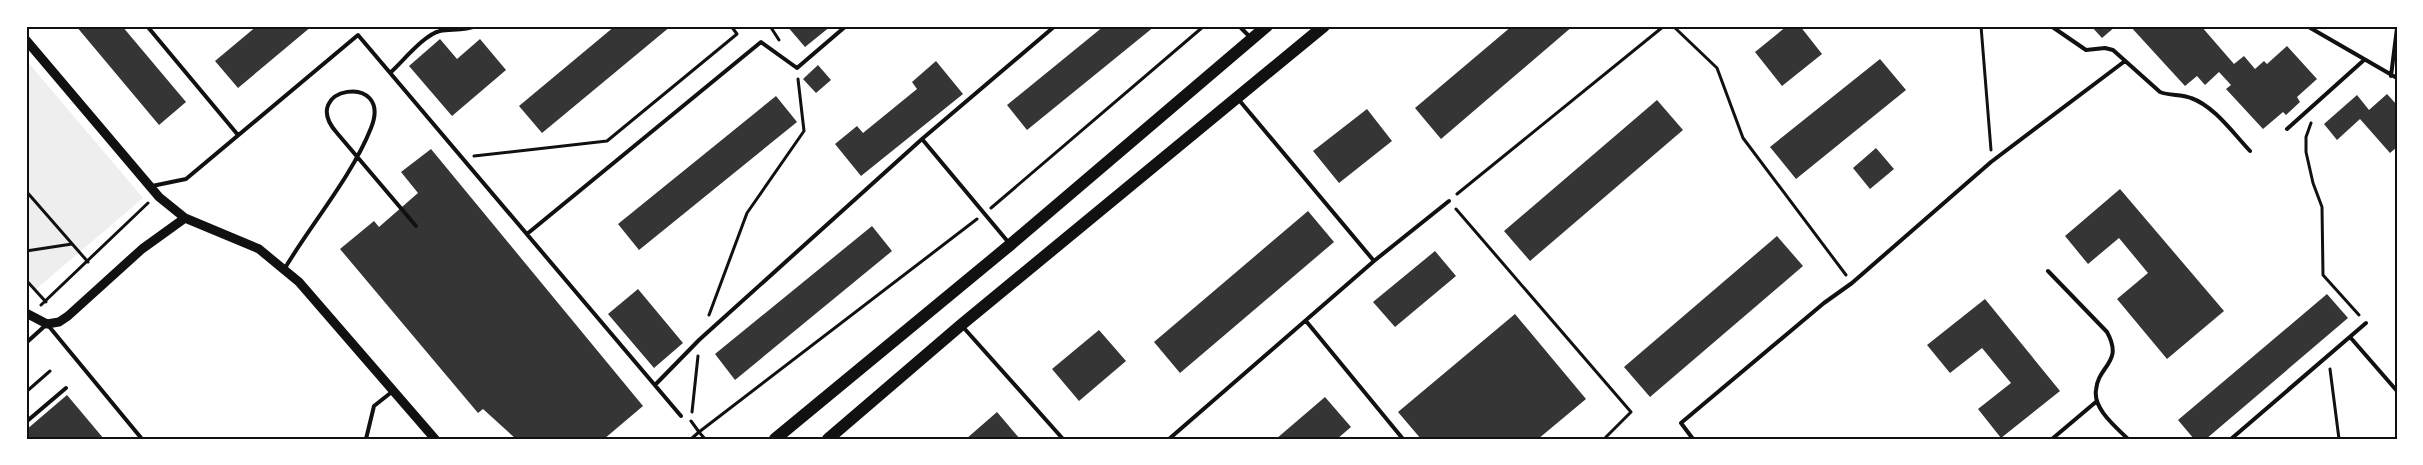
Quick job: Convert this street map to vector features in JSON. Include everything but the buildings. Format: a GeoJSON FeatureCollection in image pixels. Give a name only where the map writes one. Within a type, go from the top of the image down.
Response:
{"type":"FeatureCollection","features":[{"type":"Feature","properties":{"kind":"main road"},"geometry":{"type":"LineString","coordinates":[[774,439],[1010,245],[1267,26]]}},
{"type":"Feature","properties":{"kind":"main road"},"geometry":{"type":"LineString","coordinates":[[828,439],[961,325],[1324,26]]}},
{"type":"Feature","properties":{"kind":"street"},"geometry":{"type":"LineString","coordinates":[[26,40],[160,197],[185,218],[259,249],[285,268],[436,439]]}},
{"type":"Feature","properties":{"kind":"street"},"geometry":{"type":"LineString","coordinates":[[27,313],[47,324],[59,322],[142,249],[185,218]]}},
{"type":"Feature","properties":{"kind":"lane"},"geometry":{"type":"LineString","coordinates":[[147,26],[238,135]]}},
{"type":"Feature","properties":{"kind":"lane"},"geometry":{"type":"LineString","coordinates":[[391,72],[430,35],[439,32],[465,30],[476,26]]}},
{"type":"Feature","properties":{"kind":"lane"},"geometry":{"type":"LineString","coordinates":[[527,234],[761,42],[797,68],[846,26]]}},
{"type":"Feature","properties":{"kind":"lane"},"geometry":{"type":"LineString","coordinates":[[655,386],[699,340],[922,139],[1055,26]]}},
{"type":"Feature","properties":{"kind":"lane"},"geometry":{"type":"LineString","coordinates":[[1239,26],[1252,39]]}},
{"type":"Feature","properties":{"kind":"lane"},"geometry":{"type":"LineString","coordinates":[[2051,26],[2086,50],[2105,48],[2113,50],[2160,92],[2168,95],[2190,97],[2207,106],[2250,151]]}},
{"type":"Feature","properties":{"kind":"lane"},"geometry":{"type":"LineString","coordinates":[[2308,26],[2397,78]]}},
{"type":"Feature","properties":{"kind":"lane"},"geometry":{"type":"LineString","coordinates":[[2391,76],[2397,28]]}},
{"type":"Feature","properties":{"kind":"lane"},"geometry":{"type":"LineString","coordinates":[[150,187],[186,179],[358,35],[680,416]]}},
{"type":"Feature","properties":{"kind":"lane"},"geometry":{"type":"LineString","coordinates":[[2287,129],[2364,60]]}},
{"type":"Feature","properties":{"kind":"lane"},"geometry":{"type":"LineString","coordinates":[[1694,439],[1681,423],[1824,303],[1852,283],[1991,162],[2125,61]]}},
{"type":"Feature","properties":{"kind":"lane"},"geometry":{"type":"LineString","coordinates":[[285,268],[305,234],[359,155],[374,122],[374,107],[370,99],[358,92],[341,93],[331,101],[329,107],[329,121],[332,127],[416,226]]}},
{"type":"Feature","properties":{"kind":"lane"},"geometry":{"type":"LineString","coordinates":[[1238,98],[1374,261]]}},
{"type":"Feature","properties":{"kind":"lane"},"geometry":{"type":"LineString","coordinates":[[922,139],[983,215],[1010,245]]}},
{"type":"Feature","properties":{"kind":"lane"},"geometry":{"type":"LineString","coordinates":[[1169,439],[1374,261],[1449,201]]}},
{"type":"Feature","properties":{"kind":"lane"},"geometry":{"type":"LineString","coordinates":[[2048,271],[2107,332],[2114,344],[2112,356],[2096,390],[2097,401],[2109,420],[2128,439]]}},
{"type":"Feature","properties":{"kind":"lane"},"geometry":{"type":"LineString","coordinates":[[1306,321],[1403,439]]}},
{"type":"Feature","properties":{"kind":"lane"},"geometry":{"type":"LineString","coordinates":[[2231,439],[2366,323]]}},
{"type":"Feature","properties":{"kind":"lane"},"geometry":{"type":"LineString","coordinates":[[26,343],[47,324],[142,439]]}},
{"type":"Feature","properties":{"kind":"lane"},"geometry":{"type":"LineString","coordinates":[[961,325],[1063,439]]}},
{"type":"Feature","properties":{"kind":"lane"},"geometry":{"type":"LineString","coordinates":[[2350,337],[2397,391]]}},
{"type":"Feature","properties":{"kind":"lane"},"geometry":{"type":"LineString","coordinates":[[26,422],[66,388]]}},
{"type":"Feature","properties":{"kind":"lane"},"geometry":{"type":"LineString","coordinates":[[366,439],[374,406],[394,390]]}},
{"type":"Feature","properties":{"kind":"lane"},"geometry":{"type":"LineString","coordinates":[[2052,439],[2097,401]]}},
{"type":"Feature","properties":{"kind":"path"},"geometry":{"type":"LineString","coordinates":[[462,158],[606,141],[737,34],[732,26]]}},
{"type":"Feature","properties":{"kind":"path"},"geometry":{"type":"LineString","coordinates":[[770,26],[781,43]]}},
{"type":"Feature","properties":{"kind":"path"},"geometry":{"type":"LineString","coordinates":[[691,439],[983,215],[1204,26]]}},
{"type":"Feature","properties":{"kind":"path"},"geometry":{"type":"LineString","coordinates":[[1604,439],[1631,412],[1449,201],[1664,26]]}},
{"type":"Feature","properties":{"kind":"path"},"geometry":{"type":"LineString","coordinates":[[1673,26],[1717,68],[1742,138],[1852,283]]}},
{"type":"Feature","properties":{"kind":"path"},"geometry":{"type":"LineString","coordinates":[[1981,26],[1991,162]]}},
{"type":"Feature","properties":{"kind":"path"},"geometry":{"type":"LineString","coordinates":[[705,439],[691,424],[699,340],[747,213],[804,131],[797,68]]}},
{"type":"Feature","properties":{"kind":"path"},"geometry":{"type":"LineString","coordinates":[[2318,100],[2306,137],[2306,152],[2322,207],[2323,275],[2366,323]]}},
{"type":"Feature","properties":{"kind":"path"},"geometry":{"type":"LineString","coordinates":[[26,191],[88,262]]}},
{"type":"Feature","properties":{"kind":"path"},"geometry":{"type":"LineString","coordinates":[[27,313],[46,302],[146,204],[160,197]]}},
{"type":"Feature","properties":{"kind":"path"},"geometry":{"type":"LineString","coordinates":[[26,251],[72,244]]}},
{"type":"Feature","properties":{"kind":"path"},"geometry":{"type":"LineString","coordinates":[[26,280],[46,302]]}},
{"type":"Feature","properties":{"kind":"path"},"geometry":{"type":"LineString","coordinates":[[2328,356],[2339,439]]}},
{"type":"Feature","properties":{"kind":"path"},"geometry":{"type":"LineString","coordinates":[[26,392],[50,371]]}},
{"type":"Feature","properties":{"kind":"shaded area"},"geometry":{"type":"Polygon","coordinates":[[[26,60],[143,198],[35,290],[26,280],[26,60]]]}}]}
